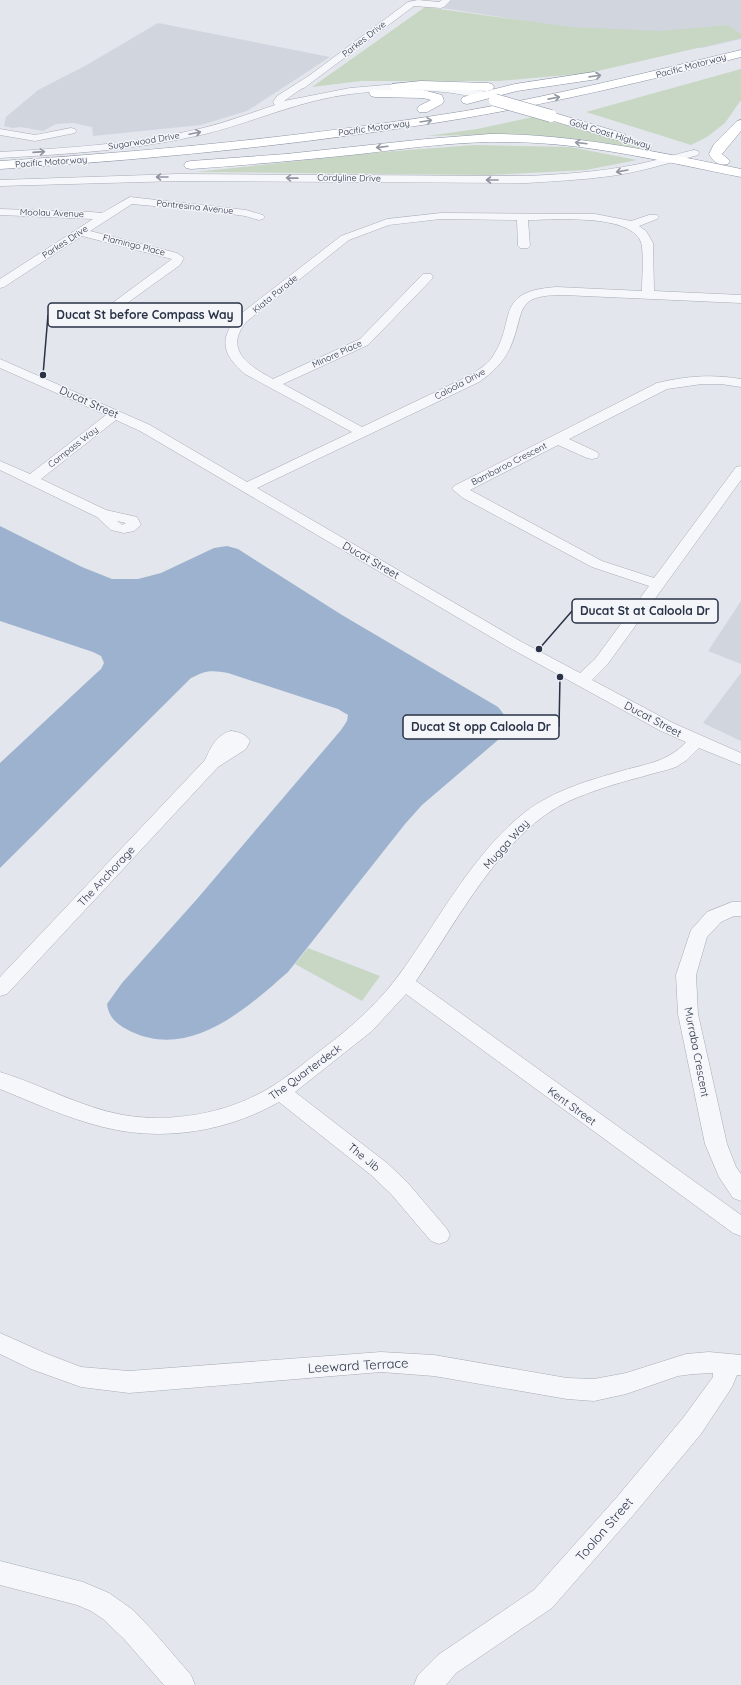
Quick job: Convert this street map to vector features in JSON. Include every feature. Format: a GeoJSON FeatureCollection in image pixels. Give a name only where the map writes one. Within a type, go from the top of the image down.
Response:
{"type":"FeatureCollection","features":[{"type":"Feature","properties":{"kind":"highway"},"geometry":{"type":"LineString","coordinates":[[498,98],[509,89],[642,69],[741,49]]}},
{"type":"Feature","properties":{"kind":"highway","name":"Pacific Motorway"},"geometry":{"type":"LineString","coordinates":[[0,165],[193,151],[340,133],[496,109],[605,88],[741,53]]}},
{"type":"Feature","properties":{"kind":"highway","name":"Pacific Motorway"},"geometry":{"type":"LineString","coordinates":[[0,175],[158,163],[338,143],[511,116],[618,95],[741,64]]}},
{"type":"Feature","properties":{"kind":"highway"},"geometry":{"type":"LineString","coordinates":[[396,87],[417,85],[490,86],[542,83]]}},
{"type":"Feature","properties":{"kind":"highway"},"geometry":{"type":"LineString","coordinates":[[375,93],[423,94],[438,98],[438,101],[423,109]]}},
{"type":"Feature","properties":{"kind":"highway"},"geometry":{"type":"LineString","coordinates":[[193,151],[195,146],[271,135],[423,109],[479,97]]}},
{"type":"Feature","properties":{"kind":"highway","name":"Gold Coast Highway"},"geometry":{"type":"LineString","coordinates":[[479,97],[498,98],[685,156],[723,161],[741,166]]}},
{"type":"Feature","properties":{"kind":"highway","name":"Gold Coast Highway"},"geometry":{"type":"LineString","coordinates":[[556,115],[634,135]]}},
{"type":"Feature","properties":{"kind":"highway"},"geometry":{"type":"LineString","coordinates":[[685,156],[739,127]]}},
{"type":"Feature","properties":{"kind":"highway"},"geometry":{"type":"LineString","coordinates":[[723,161],[715,154],[719,147],[739,127]]}},
{"type":"Feature","properties":{"kind":"highway"},"geometry":{"type":"LineString","coordinates":[[158,163],[189,165],[239,163],[427,142],[512,138],[585,143],[628,150],[685,156],[741,173]]}},
{"type":"Feature","properties":{"kind":"highway","name":"Gold Coast Highway"},"geometry":{"type":"LineString","coordinates":[[669,145],[685,156]]}},
{"type":"Feature","properties":{"kind":"highway"},"geometry":{"type":"LineString","coordinates":[[660,163],[741,173]]}},
{"type":"Feature","properties":{"kind":"street","name":"Parkes Drive"},"geometry":{"type":"LineString","coordinates":[[284,105],[279,104],[280,99],[360,43],[411,4],[418,3],[441,5],[447,0]]}},
{"type":"Feature","properties":{"kind":"street","name":"Parkes Drive"},"geometry":{"type":"LineString","coordinates":[[310,78],[298,88],[296,93],[302,97],[314,97]]}},
{"type":"Feature","properties":{"kind":"street","name":"Sugarwood Drive"},"geometry":{"type":"LineString","coordinates":[[0,155],[120,146],[168,139],[206,130],[314,97],[352,91],[396,87],[449,89],[498,98]]}},
{"type":"Feature","properties":{"kind":"street","name":"Sugarwood Drive"},"geometry":{"type":"LineString","coordinates":[[284,105],[298,106],[336,97],[375,93],[428,92],[479,97]]}},
{"type":"Feature","properties":{"kind":"street"},"geometry":{"type":"LineString","coordinates":[[0,132],[35,138],[71,131]]}},
{"type":"Feature","properties":{"kind":"street","name":"Cordyline Drive"},"geometry":{"type":"LineString","coordinates":[[0,182],[160,177],[521,180],[583,176],[660,163],[685,156]]}},
{"type":"Feature","properties":{"kind":"street","name":"Parkes Drive"},"geometry":{"type":"LineString","coordinates":[[0,284],[130,200]]}},
{"type":"Feature","properties":{"kind":"street","name":"Pontresina Avenue"},"geometry":{"type":"LineString","coordinates":[[130,200],[209,208],[246,213],[259,217]]}},
{"type":"Feature","properties":{"kind":"street","name":"Moolau Avenue"},"geometry":{"type":"LineString","coordinates":[[0,212],[91,215],[103,217]]}},
{"type":"Feature","properties":{"kind":"street"},"geometry":{"type":"LineString","coordinates":[[0,225],[14,212]]}},
{"type":"Feature","properties":{"kind":"street"},"geometry":{"type":"LineString","coordinates":[[522,216],[524,246]]}},
{"type":"Feature","properties":{"kind":"street","name":"Kiata Parade"},"geometry":{"type":"LineString","coordinates":[[361,432],[250,372],[236,358],[231,342],[236,325],[345,238],[382,218],[522,216],[595,217],[612,219],[631,225],[642,233],[647,243],[648,295]]}},
{"type":"Feature","properties":{"kind":"street"},"geometry":{"type":"LineString","coordinates":[[631,225],[653,217]]}},
{"type":"Feature","properties":{"kind":"street","name":"Flamingo Place"},"geometry":{"type":"LineString","coordinates":[[80,232],[173,255],[178,258],[176,263],[94,321]]}},
{"type":"Feature","properties":{"kind":"street","name":"Minore Place"},"geometry":{"type":"LineString","coordinates":[[272,384],[364,342],[427,277]]}},
{"type":"Feature","properties":{"kind":"street","name":"Caloola Drive"},"geometry":{"type":"LineString","coordinates":[[248,487],[474,379],[485,372],[500,357],[516,307],[520,302],[532,295],[547,291],[563,291],[741,299]]}},
{"type":"Feature","properties":{"kind":"street","name":"Ducat Street"},"geometry":{"type":"LineString","coordinates":[[0,363],[145,428],[514,644],[696,741],[741,760]]}},
{"type":"Feature","properties":{"kind":"street","name":"Bambaroo Crescent"},"geometry":{"type":"LineString","coordinates":[[656,584],[597,564],[459,489],[662,386],[696,380],[723,380],[741,383]]}},
{"type":"Feature","properties":{"kind":"street","name":"Compass Way"},"geometry":{"type":"LineString","coordinates":[[31,480],[116,414]]}},
{"type":"Feature","properties":{"kind":"street"},"geometry":{"type":"LineString","coordinates":[[557,439],[592,455]]}},
{"type":"Feature","properties":{"kind":"street"},"geometry":{"type":"LineString","coordinates":[[0,465],[102,514]]}},
{"type":"Feature","properties":{"kind":"street"},"geometry":{"type":"LineString","coordinates":[[582,681],[601,662],[656,584],[741,470]]}},
{"type":"Feature","properties":{"kind":"street","name":"Mugga Way"},"geometry":{"type":"LineString","coordinates":[[404,983],[493,856],[528,818],[559,799],[619,778],[670,763],[682,756],[696,741]]}},
{"type":"Feature","properties":{"kind":"street","name":"The Anchorage"},"geometry":{"type":"LineString","coordinates":[[0,989],[212,763]]}},
{"type":"Feature","properties":{"kind":"street","name":"Murraba Crescent"},"geometry":{"type":"LineString","coordinates":[[741,910],[732,910],[714,917],[698,935],[686,975],[688,1014],[716,1144],[727,1171],[741,1192]]}},
{"type":"Feature","properties":{"kind":"street","name":"The Quarterdeck"},"geometry":{"type":"LineString","coordinates":[[0,1080],[84,1113],[127,1124],[156,1126],[187,1124],[217,1118],[238,1112],[280,1091],[361,1029],[383,1008],[404,983]]}},
{"type":"Feature","properties":{"kind":"street","name":"Kent Street"},"geometry":{"type":"LineString","coordinates":[[404,983],[741,1227]]}},
{"type":"Feature","properties":{"kind":"street","name":"The Jib"},"geometry":{"type":"LineString","coordinates":[[280,1091],[379,1169],[403,1193],[439,1235]]}},
{"type":"Feature","properties":{"kind":"street","name":"Leeward Terrace"},"geometry":{"type":"LineString","coordinates":[[0,1343],[39,1362],[81,1377],[129,1382],[381,1362],[410,1362],[438,1365],[551,1386],[593,1390],[631,1383],[684,1365],[696,1363],[734,1364]]}},
{"type":"Feature","properties":{"kind":"street","name":"Toolon Street"},"geometry":{"type":"LineString","coordinates":[[428,1685],[447,1664],[543,1599],[626,1505],[692,1426],[734,1364]]}},
{"type":"Feature","properties":{"kind":"street"},"geometry":{"type":"LineString","coordinates":[[0,1573],[75,1592],[99,1602],[114,1612],[147,1644],[181,1685]]}},
{"type":"Feature","properties":{"kind":"shaded area"},"geometry":{"type":"Polygon","coordinates":[[[445,0],[741,0],[741,39],[702,48],[435,7],[445,0]]]}},
{"type":"Feature","properties":{"kind":"shaded area"},"geometry":{"type":"Polygon","coordinates":[[[158,23],[330,57],[247,111],[201,125],[93,136],[92,127],[73,123],[56,124],[43,131],[4,126],[6,117],[38,90],[85,66],[158,23]]]}},
{"type":"Feature","properties":{"kind":"shaded area"},"geometry":{"type":"Polygon","coordinates":[[[741,601],[741,664],[708,651],[741,601]]]}},
{"type":"Feature","properties":{"kind":"shaded area"},"geometry":{"type":"Polygon","coordinates":[[[741,673],[741,741],[703,723],[741,673]]]}},
{"type":"Feature","properties":{"kind":"green space"},"geometry":{"type":"Polygon","coordinates":[[[425,7],[571,27],[660,31],[728,25],[741,34],[741,38],[589,73],[500,81],[361,81],[312,87],[425,7]]]}},
{"type":"Feature","properties":{"kind":"green space"},"geometry":{"type":"Polygon","coordinates":[[[741,69],[741,100],[725,123],[707,137],[691,145],[586,112],[741,69]]]}},
{"type":"Feature","properties":{"kind":"green space"},"geometry":{"type":"Polygon","coordinates":[[[533,117],[652,147],[651,150],[578,139],[506,134],[427,136],[477,129],[533,117]]]}},
{"type":"Feature","properties":{"kind":"green space"},"geometry":{"type":"Polygon","coordinates":[[[475,145],[570,147],[637,160],[586,170],[489,175],[196,172],[382,152],[475,145]]]}},
{"type":"Feature","properties":{"kind":"green space"},"geometry":{"type":"Polygon","coordinates":[[[308,948],[380,976],[362,1001],[295,964],[308,948]]]}},
{"type":"Feature","properties":{"kind":"water"},"geometry":{"type":"Polygon","coordinates":[[[0,526],[82,567],[112,579],[138,579],[161,573],[214,548],[227,546],[238,549],[342,615],[498,707],[505,716],[507,724],[506,728],[498,740],[422,805],[405,824],[288,972],[236,1014],[216,1026],[196,1035],[175,1039],[154,1039],[132,1032],[122,1027],[112,1018],[107,1004],[122,983],[197,899],[341,730],[347,721],[348,715],[338,709],[228,673],[209,671],[196,675],[191,678],[0,868],[0,763],[101,669],[104,663],[101,656],[93,652],[0,621],[0,526]]]}},
{"type":"Feature","properties":{"kind":"place","name":"Ducat St before Compass Way"},"geometry":{"type":"Point","coordinates":[43,375]}},
{"type":"Feature","properties":{"kind":"place","name":"Ducat St at Caloola Dr"},"geometry":{"type":"Point","coordinates":[539,649]}},
{"type":"Feature","properties":{"kind":"place","name":"Ducat St opp Caloola Dr"},"geometry":{"type":"Point","coordinates":[560,677]}}]}
